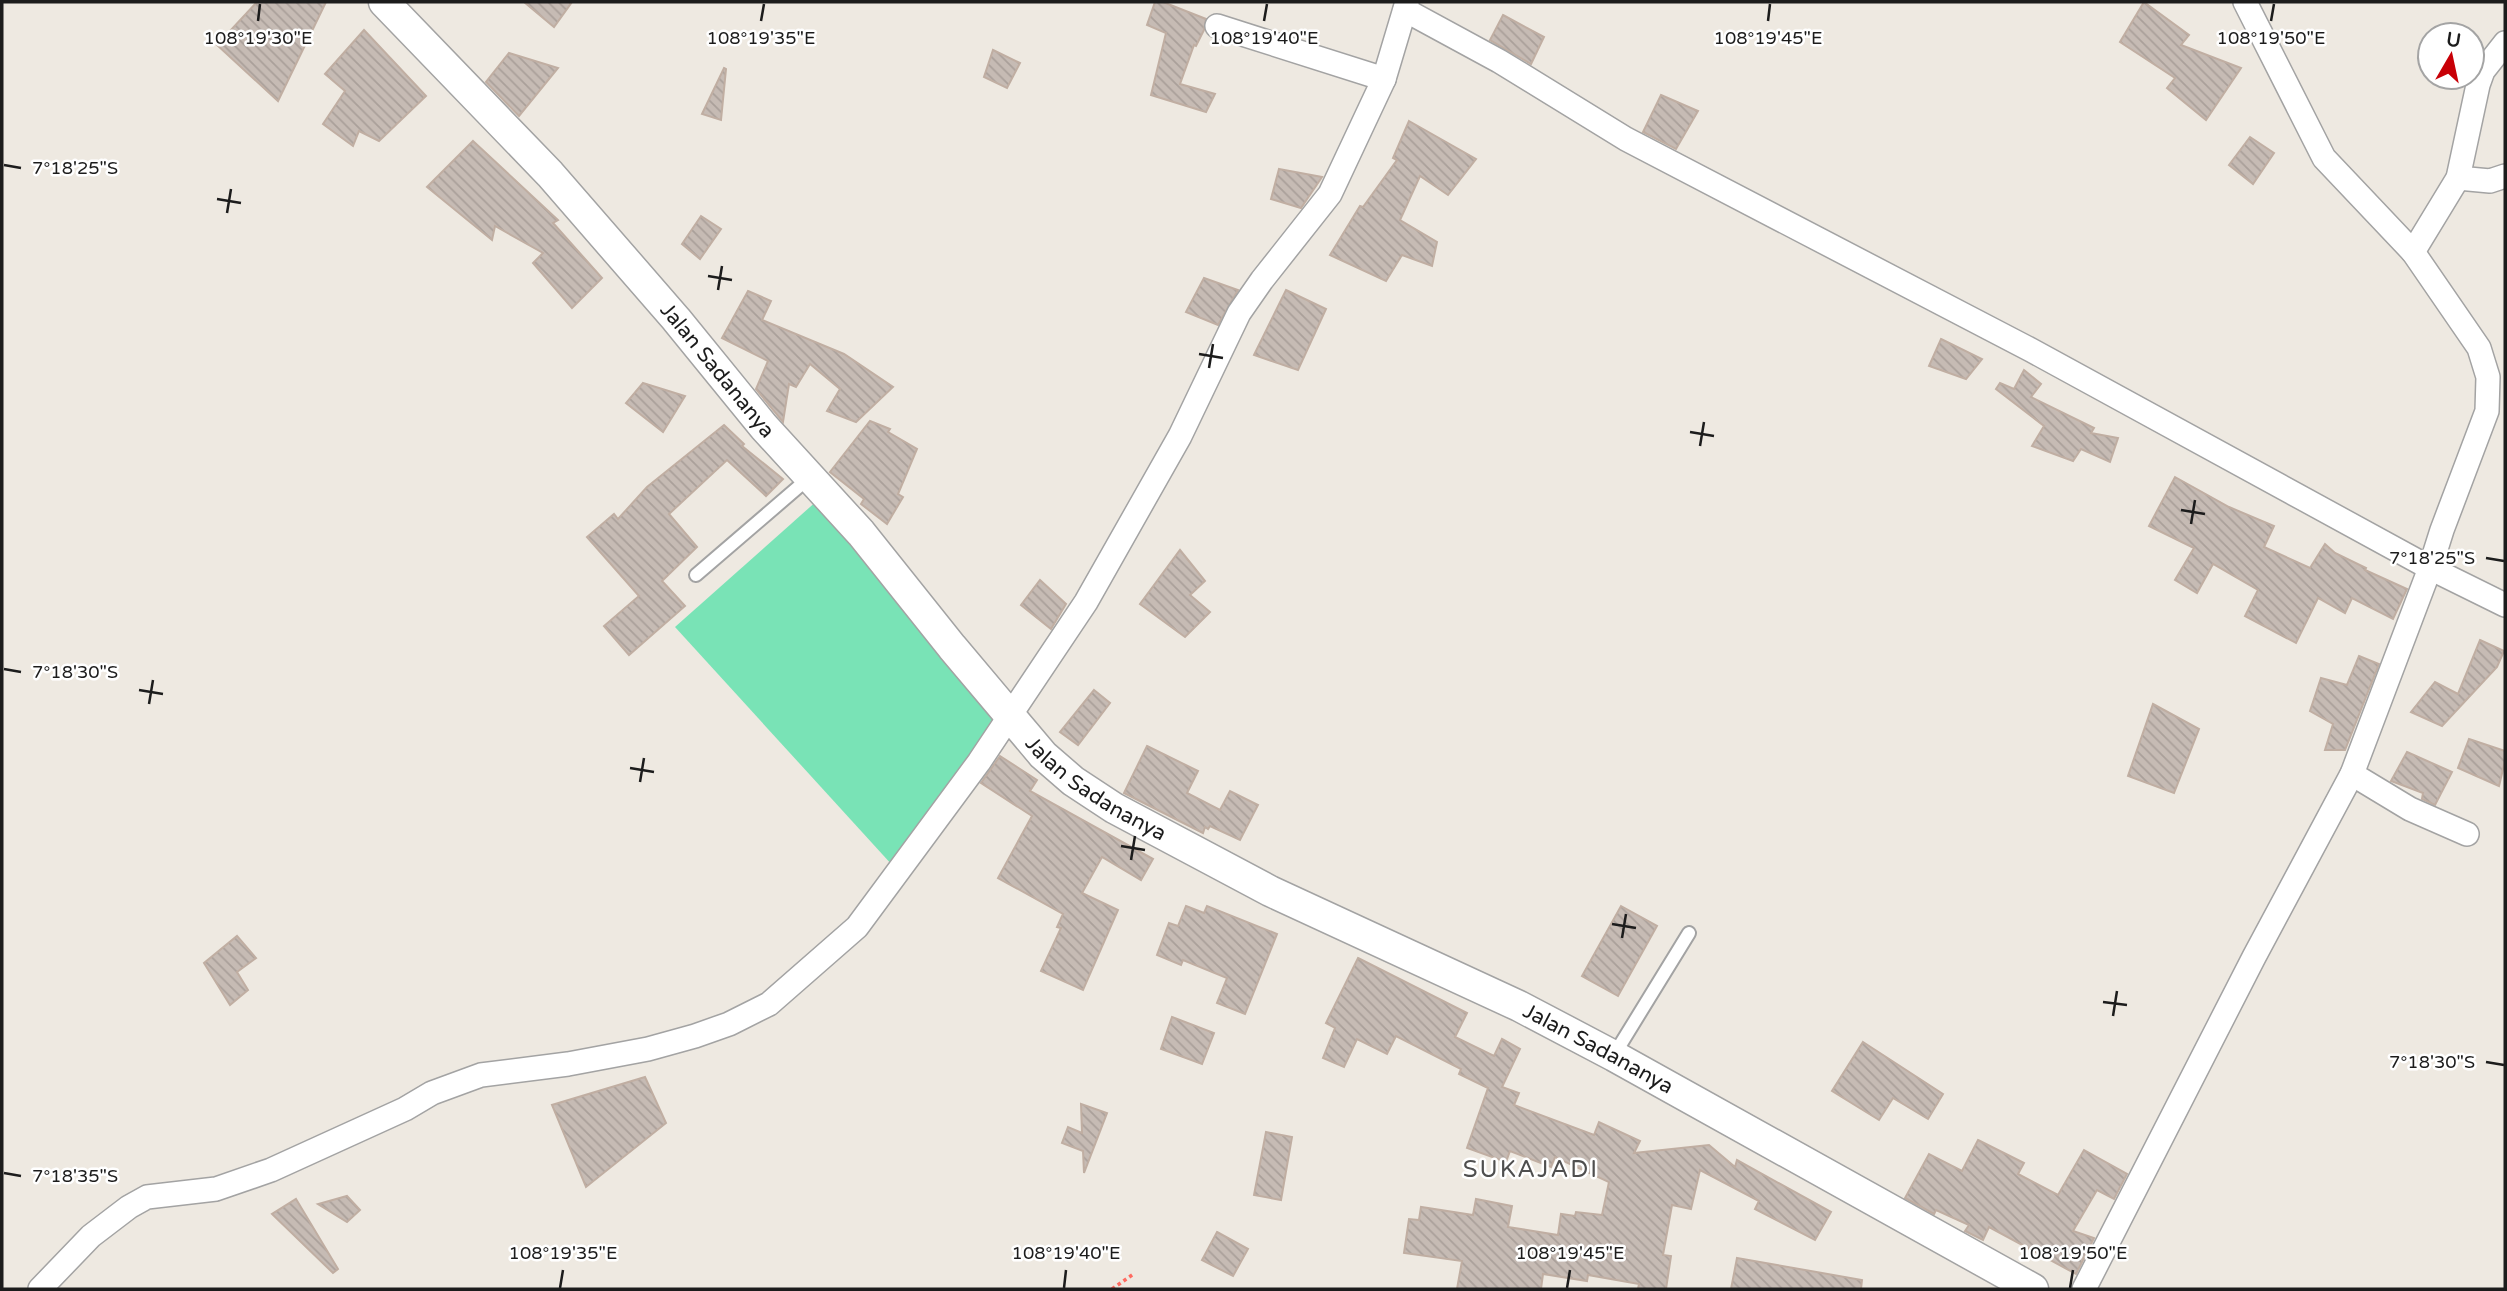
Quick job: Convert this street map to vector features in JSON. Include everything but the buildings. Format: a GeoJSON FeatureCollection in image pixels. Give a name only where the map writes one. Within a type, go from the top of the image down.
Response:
{"type":"FeatureCollection","features":[{"type":"Feature","properties":{"kind":"street","name":"Jalan Sadananya"},"geometry":{"type":"LineString","coordinates":[[384,2],[550,174],[676,319],[764,427],[862,533],[952,648],[1043,755],[1073,780],[1114,808],[1270,891],[1518,1006],[1614,1056],[2033,1289]]}},
{"type":"Feature","properties":{"kind":"street"},"geometry":{"type":"LineString","coordinates":[[2084,1289],[2254,957],[2352,774],[2431,568],[2442,530],[2487,411],[2488,377],[2479,348],[2413,252],[2324,158],[2245,2]]}},
{"type":"Feature","properties":{"kind":"street"},"geometry":{"type":"LineString","coordinates":[[40,1289],[91,1236],[147,1197],[216,1189],[271,1170],[432,1094],[481,1075],[568,1064],[648,1049],[717,1028],[769,1003],[857,927],[1011,716],[1086,602],[1180,436],[1239,313],[1330,194],[1384,79],[1406,6],[1626,139],[2031,350],[2431,568],[2505,604]]}},
{"type":"Feature","properties":{"kind":"street"},"geometry":{"type":"LineString","coordinates":[[1217,26],[1384,79]]}},
{"type":"Feature","properties":{"kind":"street"},"geometry":{"type":"LineString","coordinates":[[2413,252],[2458,178],[2478,85],[2483,71],[2505,43]]}},
{"type":"Feature","properties":{"kind":"street"},"geometry":{"type":"LineString","coordinates":[[2458,178],[2490,181],[2505,176]]}},
{"type":"Feature","properties":{"kind":"street"},"geometry":{"type":"LineString","coordinates":[[2352,774],[2410,809],[2468,834]]}},
{"type":"Feature","properties":{"kind":"lane"},"geometry":{"type":"LineString","coordinates":[[696,575],[810,477]]}},
{"type":"Feature","properties":{"kind":"lane"},"geometry":{"type":"LineString","coordinates":[[1614,1056],[1689,933]]}},
{"type":"Feature","properties":{"kind":"path"},"geometry":{"type":"LineString","coordinates":[[1112,1289],[1135,1273]]}},
{"type":"Feature","properties":{"kind":"green space"},"geometry":{"type":"Polygon","coordinates":[[[819,499],[999,725],[893,866],[675,627],[819,499]]]}},
{"type":"Feature","properties":{"kind":"district","name":"SUKAJADI"},"geometry":{"type":"Point","coordinates":[1531,1169]}}]}
